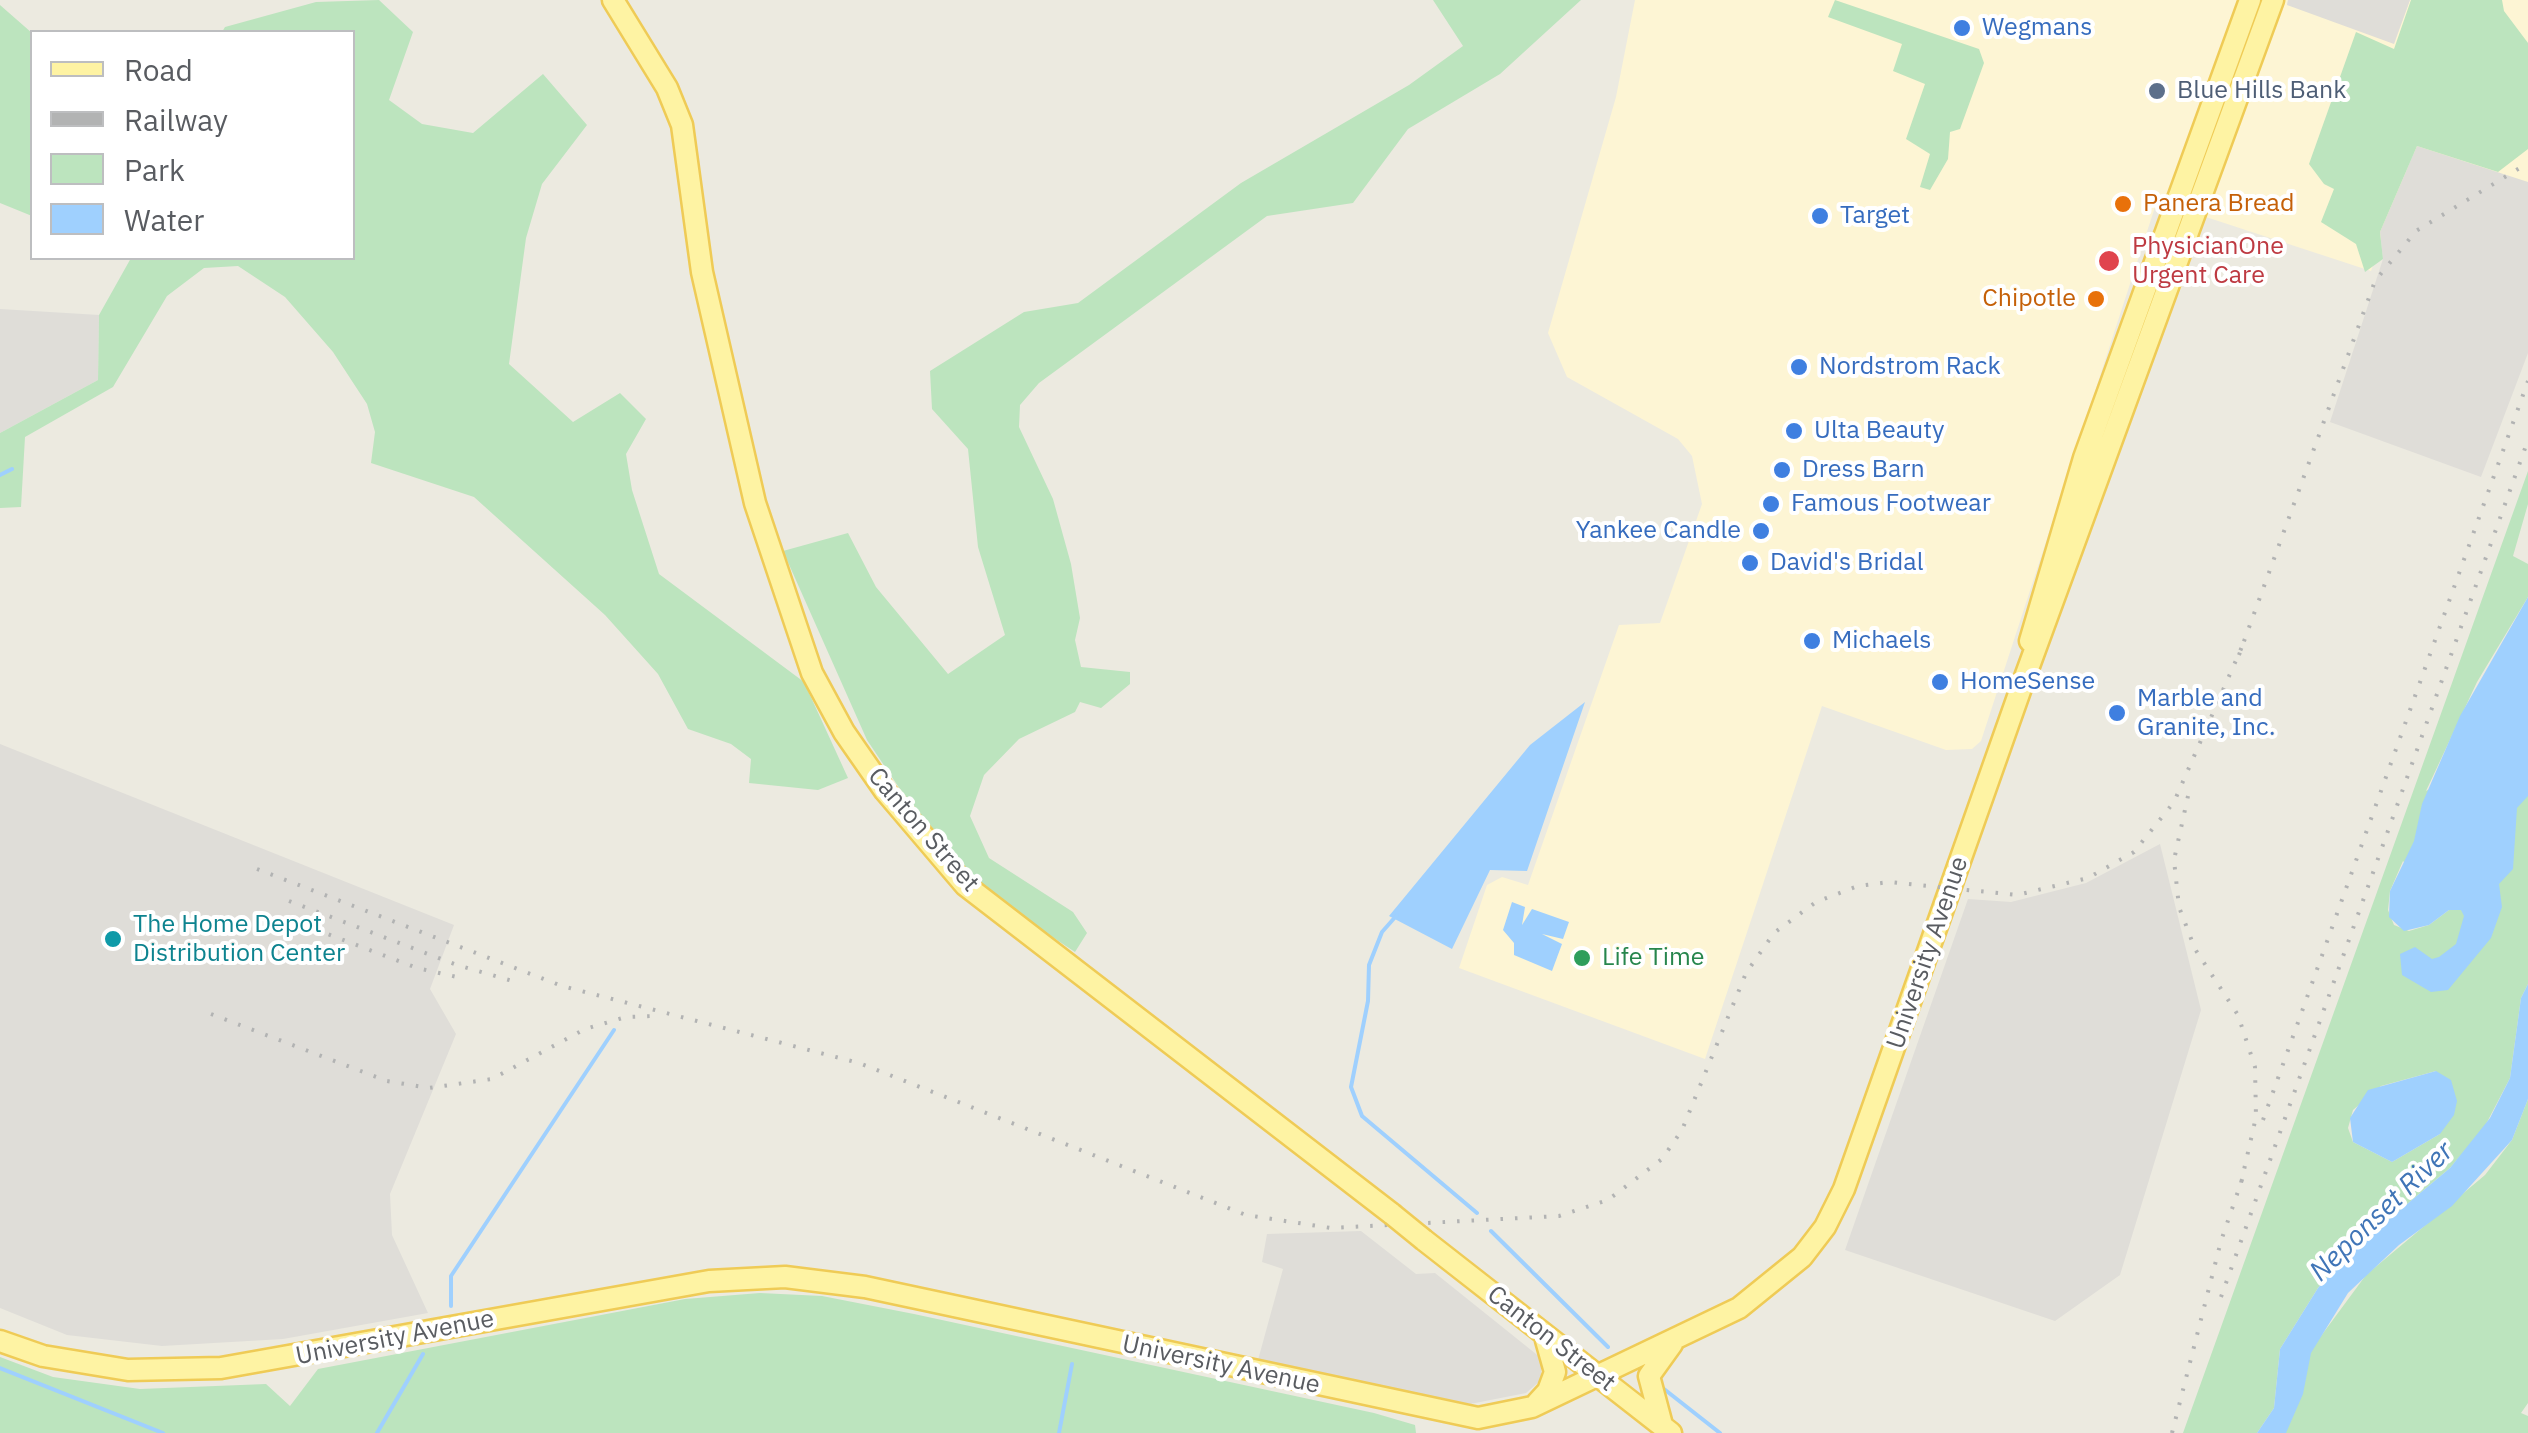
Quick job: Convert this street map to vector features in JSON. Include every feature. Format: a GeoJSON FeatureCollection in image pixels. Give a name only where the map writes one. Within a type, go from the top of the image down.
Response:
{"type":"FeatureCollection","features":[{"type":"Feature","properties":{"kind":"main road","name":"Canton Street"},"geometry":{"type":"LineString","coordinates":[[613,0],[667,88],[682,126],[702,272],[755,503],[812,673],[844,732],[884,790],[965,885],[1667,1430]]}},
{"type":"Feature","properties":{"kind":"main road","name":"University Avenue"},"geometry":{"type":"LineString","coordinates":[[2021,688],[2034,624],[2084,458],[2250,0]]}},
{"type":"Feature","properties":{"kind":"main road","name":"University Avenue"},"geometry":{"type":"LineString","coordinates":[[0,1340],[43,1356],[128,1370],[222,1368],[708,1281],[785,1277],[865,1287],[1452,1415],[1487,1417],[1532,1406],[1740,1308],[1802,1257],[1835,1210],[2272,0]]}},
{"type":"Feature","properties":{"kind":"main road"},"geometry":{"type":"LineString","coordinates":[[1532,1406],[1548,1391],[1555,1372],[1552,1351],[1543,1334]]}},
{"type":"Feature","properties":{"kind":"main road"},"geometry":{"type":"LineString","coordinates":[[1667,1430],[1649,1376],[1678,1338]]}},
{"type":"Feature","properties":{"kind":"shaded area"},"geometry":{"type":"Polygon","coordinates":[[[1635,0],[2288,0],[2287,4],[2394,43],[2410,0],[2528,0],[2528,187],[2413,152],[2371,271],[2157,201],[1981,741],[1972,749],[1946,750],[1822,706],[1705,1059],[1459,968],[1487,885],[1502,877],[1528,885],[1619,625],[1660,623],[1702,504],[1692,456],[1678,439],[1567,377],[1548,333],[1616,97],[1635,0]]]}},
{"type":"Feature","properties":{"kind":"shaded area"},"geometry":{"type":"Polygon","coordinates":[[[2288,0],[2410,0],[2394,44],[2287,5],[2288,0]]]}},
{"type":"Feature","properties":{"kind":"shaded area"},"geometry":{"type":"Polygon","coordinates":[[[2417,146],[2528,182],[2528,353],[2481,477],[2330,422],[2383,259],[2380,232],[2417,146]]]}},
{"type":"Feature","properties":{"kind":"shaded area"},"geometry":{"type":"Polygon","coordinates":[[[0,309],[99,315],[98,380],[0,433],[0,309]]]}},
{"type":"Feature","properties":{"kind":"shaded area"},"geometry":{"type":"Polygon","coordinates":[[[0,744],[454,925],[430,989],[456,1034],[390,1194],[392,1235],[428,1313],[283,1339],[162,1346],[67,1335],[0,1308],[0,744]]]}},
{"type":"Feature","properties":{"kind":"shaded area"},"geometry":{"type":"Polygon","coordinates":[[[2160,844],[2201,1010],[2120,1275],[2055,1321],[1845,1250],[1968,899],[2011,902],[2086,883],[2160,844]]]}},
{"type":"Feature","properties":{"kind":"shaded area"},"geometry":{"type":"Polygon","coordinates":[[[1361,1231],[1416,1274],[1435,1273],[1541,1358],[1541,1380],[1526,1393],[1470,1404],[1258,1360],[1283,1269],[1262,1262],[1267,1234],[1361,1231]]]}},
{"type":"Feature","properties":{"kind":"green space"},"geometry":{"type":"Polygon","coordinates":[[[379,0],[413,32],[389,100],[422,124],[473,133],[543,74],[587,125],[542,184],[526,238],[509,364],[573,422],[620,393],[646,419],[626,454],[632,490],[659,574],[804,682],[848,778],[818,790],[749,783],[751,759],[731,744],[688,729],[658,674],[605,615],[474,497],[371,463],[375,432],[367,404],[333,352],[285,297],[238,266],[204,268],[167,296],[113,387],[25,437],[21,507],[0,508],[0,433],[98,380],[99,315],[130,260],[355,260],[355,30],[223,30],[316,2],[379,0]]]}},
{"type":"Feature","properties":{"kind":"green space"},"geometry":{"type":"Polygon","coordinates":[[[1433,0],[1581,0],[1500,74],[1408,129],[1353,203],[1267,216],[1039,383],[1020,405],[1019,427],[1053,499],[1071,564],[1080,618],[1075,640],[1081,667],[1130,672],[1130,684],[1101,708],[1080,702],[1075,712],[1019,739],[984,775],[970,816],[989,858],[1073,912],[1087,933],[1075,952],[989,895],[912,807],[867,740],[783,551],[848,533],[876,587],[948,674],[1005,635],[978,547],[968,449],[932,409],[930,371],[1024,312],[1078,303],[1241,183],[1409,85],[1463,46],[1433,0]]]}},
{"type":"Feature","properties":{"kind":"green space"},"geometry":{"type":"Polygon","coordinates":[[[1835,0],[1979,49],[1984,63],[1960,129],[1950,132],[1948,159],[1930,190],[1920,187],[1930,154],[1906,139],[1925,84],[1893,71],[1902,44],[1828,17],[1835,0]]]}},
{"type":"Feature","properties":{"kind":"green space"},"geometry":{"type":"Polygon","coordinates":[[[2411,0],[2502,0],[2504,11],[2528,43],[2528,149],[2498,172],[2417,146],[2380,232],[2383,259],[2365,272],[2356,244],[2321,222],[2334,189],[2324,184],[2309,164],[2356,32],[2394,49],[2411,0]]]}},
{"type":"Feature","properties":{"kind":"green space"},"geometry":{"type":"Polygon","coordinates":[[[0,5],[30,31],[30,215],[0,203],[0,5]]]}},
{"type":"Feature","properties":{"kind":"green space"},"geometry":{"type":"Polygon","coordinates":[[[2528,471],[2528,504],[2513,556],[2528,564],[2528,597],[2477,682],[2426,791],[2528,735],[2528,984],[2521,998],[2510,1078],[2484,1128],[2450,1168],[2344,1257],[2318,1288],[2280,1349],[2274,1408],[2257,1433],[2183,1433],[2528,471]],[[2403,861],[2390,891],[2388,910],[2394,925],[2409,931],[2429,925],[2449,910],[2403,861]],[[2436,1071],[2381,1086],[2353,1110],[2348,1128],[2353,1142],[2392,1162],[2440,1134],[2436,1071]]]}},
{"type":"Feature","properties":{"kind":"green space"},"geometry":{"type":"Polygon","coordinates":[[[2528,1099],[2528,1403],[2521,1413],[2528,1416],[2528,1433],[2274,1433],[2296,1356],[2321,1336],[2366,1275],[2485,1175],[2512,1140],[2528,1099]]]}},
{"type":"Feature","properties":{"kind":"green space"},"geometry":{"type":"Polygon","coordinates":[[[760,1293],[822,1296],[914,1314],[1374,1413],[1415,1425],[1416,1433],[0,1433],[0,1357],[53,1377],[140,1389],[266,1384],[290,1406],[318,1369],[685,1299],[760,1293]]]}},
{"type":"Feature","properties":{"kind":"water"},"geometry":{"type":"Polygon","coordinates":[[[2528,597],[2528,796],[2517,808],[2513,869],[2499,884],[2502,907],[2491,938],[2448,990],[2431,992],[2402,975],[2400,954],[2415,947],[2432,959],[2439,957],[2456,944],[2464,916],[2461,910],[2449,910],[2429,925],[2404,931],[2389,917],[2390,891],[2414,841],[2422,804],[2460,716],[2528,597]]]}},
{"type":"Feature","properties":{"kind":"water"},"geometry":{"type":"Polygon","coordinates":[[[1585,702],[1527,871],[1490,870],[1452,949],[1389,916],[1530,745],[1585,702]]]}},
{"type":"Feature","properties":{"kind":"water"},"geometry":{"type":"Polygon","coordinates":[[[1512,902],[1525,907],[1522,925],[1532,909],[1569,922],[1563,939],[1542,934],[1562,944],[1552,971],[1514,955],[1514,943],[1503,930],[1512,902]]]}},
{"type":"Feature","properties":{"kind":"water"},"geometry":{"type":"Polygon","coordinates":[[[2528,984],[2528,1099],[2512,1140],[2452,1206],[2399,1245],[2348,1293],[2311,1353],[2303,1394],[2286,1433],[2257,1433],[2274,1408],[2280,1349],[2318,1288],[2344,1257],[2450,1168],[2490,1118],[2510,1078],[2521,998],[2528,984]]]}},
{"type":"Feature","properties":{"kind":"water"},"geometry":{"type":"Polygon","coordinates":[[[2436,1071],[2451,1080],[2457,1101],[2454,1115],[2440,1134],[2392,1162],[2353,1142],[2350,1118],[2368,1090],[2436,1071]]]}},
{"type":"Feature","properties":{"kind":"waterway"},"geometry":{"type":"LineString","coordinates":[[0,475],[12,469]]}},
{"type":"Feature","properties":{"kind":"waterway"},"geometry":{"type":"LineString","coordinates":[[1397,915],[1382,932],[1369,965],[1368,1001],[1351,1087],[1362,1116],[1477,1213]]}},
{"type":"Feature","properties":{"kind":"waterway"},"geometry":{"type":"LineString","coordinates":[[451,1306],[451,1276],[614,1030]]}},
{"type":"Feature","properties":{"kind":"waterway"},"geometry":{"type":"LineString","coordinates":[[1491,1231],[1608,1347]]}},
{"type":"Feature","properties":{"kind":"waterway"},"geometry":{"type":"LineString","coordinates":[[377,1433],[423,1354]]}},
{"type":"Feature","properties":{"kind":"waterway"},"geometry":{"type":"LineString","coordinates":[[1059,1433],[1072,1364]]}},
{"type":"Feature","properties":{"kind":"waterway"},"geometry":{"type":"LineString","coordinates":[[0,1368],[163,1433]]}},
{"type":"Feature","properties":{"kind":"waterway"},"geometry":{"type":"LineString","coordinates":[[1664,1389],[1720,1433]]}},
{"type":"Feature","properties":{"kind":"railway"},"geometry":{"type":"LineString","coordinates":[[2239,655],[2375,281],[2416,231],[2528,163]]}},
{"type":"Feature","properties":{"kind":"railway"},"geometry":{"type":"LineString","coordinates":[[2263,1120],[2528,381]]}},
{"type":"Feature","properties":{"kind":"railway"},"geometry":{"type":"LineString","coordinates":[[2221,1297],[2528,440]]}},
{"type":"Feature","properties":{"kind":"railway"},"geometry":{"type":"LineString","coordinates":[[257,869],[562,986],[859,1063],[1246,1215],[1331,1228],[1559,1216],[1608,1200],[1662,1159],[1682,1130],[1746,973],[1774,933],[1816,902],[1858,886],[1889,882],[2017,895],[2088,878],[2134,852],[2174,802],[2244,642]]}},
{"type":"Feature","properties":{"kind":"railway"},"geometry":{"type":"LineString","coordinates":[[2188,796],[2174,860],[2179,907],[2195,949],[2238,1015],[2255,1067],[2256,1117],[2241,1183]]}},
{"type":"Feature","properties":{"kind":"railway"},"geometry":{"type":"LineString","coordinates":[[289,901],[457,965],[516,982]]}},
{"type":"Feature","properties":{"kind":"railway"},"geometry":{"type":"LineString","coordinates":[[288,919],[417,968],[466,979]]}},
{"type":"Feature","properties":{"kind":"railway"},"geometry":{"type":"LineString","coordinates":[[211,1014],[387,1081],[429,1088],[492,1079],[585,1029],[626,1017],[653,1016]]}},
{"type":"Feature","properties":{"kind":"railway"},"geometry":{"type":"LineString","coordinates":[[2172,1433],[2221,1241],[2245,1171]]}},
{"type":"Feature","properties":{"kind":"place","name":"Wegmans"},"geometry":{"type":"Point","coordinates":[1962,28]}},
{"type":"Feature","properties":{"kind":"place","name":"Blue Hills Bank"},"geometry":{"type":"Point","coordinates":[2157,91]}},
{"type":"Feature","properties":{"kind":"place","name":"Panera Bread"},"geometry":{"type":"Point","coordinates":[2123,204]}},
{"type":"Feature","properties":{"kind":"place","name":"Target"},"geometry":{"type":"Point","coordinates":[1820,216]}},
{"type":"Feature","properties":{"kind":"place","name":"PhysicianOne Urgent Care"},"geometry":{"type":"Point","coordinates":[2109,261]}},
{"type":"Feature","properties":{"kind":"place","name":"Chipotle"},"geometry":{"type":"Point","coordinates":[2096,299]}},
{"type":"Feature","properties":{"kind":"place","name":"Nordstrom Rack"},"geometry":{"type":"Point","coordinates":[1799,367]}},
{"type":"Feature","properties":{"kind":"place","name":"Ulta Beauty"},"geometry":{"type":"Point","coordinates":[1794,431]}},
{"type":"Feature","properties":{"kind":"place","name":"Dress Barn"},"geometry":{"type":"Point","coordinates":[1782,470]}},
{"type":"Feature","properties":{"kind":"place","name":"Famous Footwear"},"geometry":{"type":"Point","coordinates":[1771,504]}},
{"type":"Feature","properties":{"kind":"place","name":"Yankee Candle"},"geometry":{"type":"Point","coordinates":[1761,531]}},
{"type":"Feature","properties":{"kind":"place","name":"David's Bridal"},"geometry":{"type":"Point","coordinates":[1750,563]}},
{"type":"Feature","properties":{"kind":"place","name":"Michaels"},"geometry":{"type":"Point","coordinates":[1812,641]}},
{"type":"Feature","properties":{"kind":"place","name":"HomeSense"},"geometry":{"type":"Point","coordinates":[1940,682]}},
{"type":"Feature","properties":{"kind":"place","name":"Marble and Granite, Inc."},"geometry":{"type":"Point","coordinates":[2117,713]}},
{"type":"Feature","properties":{"kind":"place","name":"The Home Depot Distribution Center"},"geometry":{"type":"Point","coordinates":[113,939]}},
{"type":"Feature","properties":{"kind":"place","name":"Life Time"},"geometry":{"type":"Point","coordinates":[1582,958]}},
{"type":"Feature","properties":{"kind":"water label","name":"Neponset River"},"geometry":{"type":"Point","coordinates":[2382,1212]}}]}
